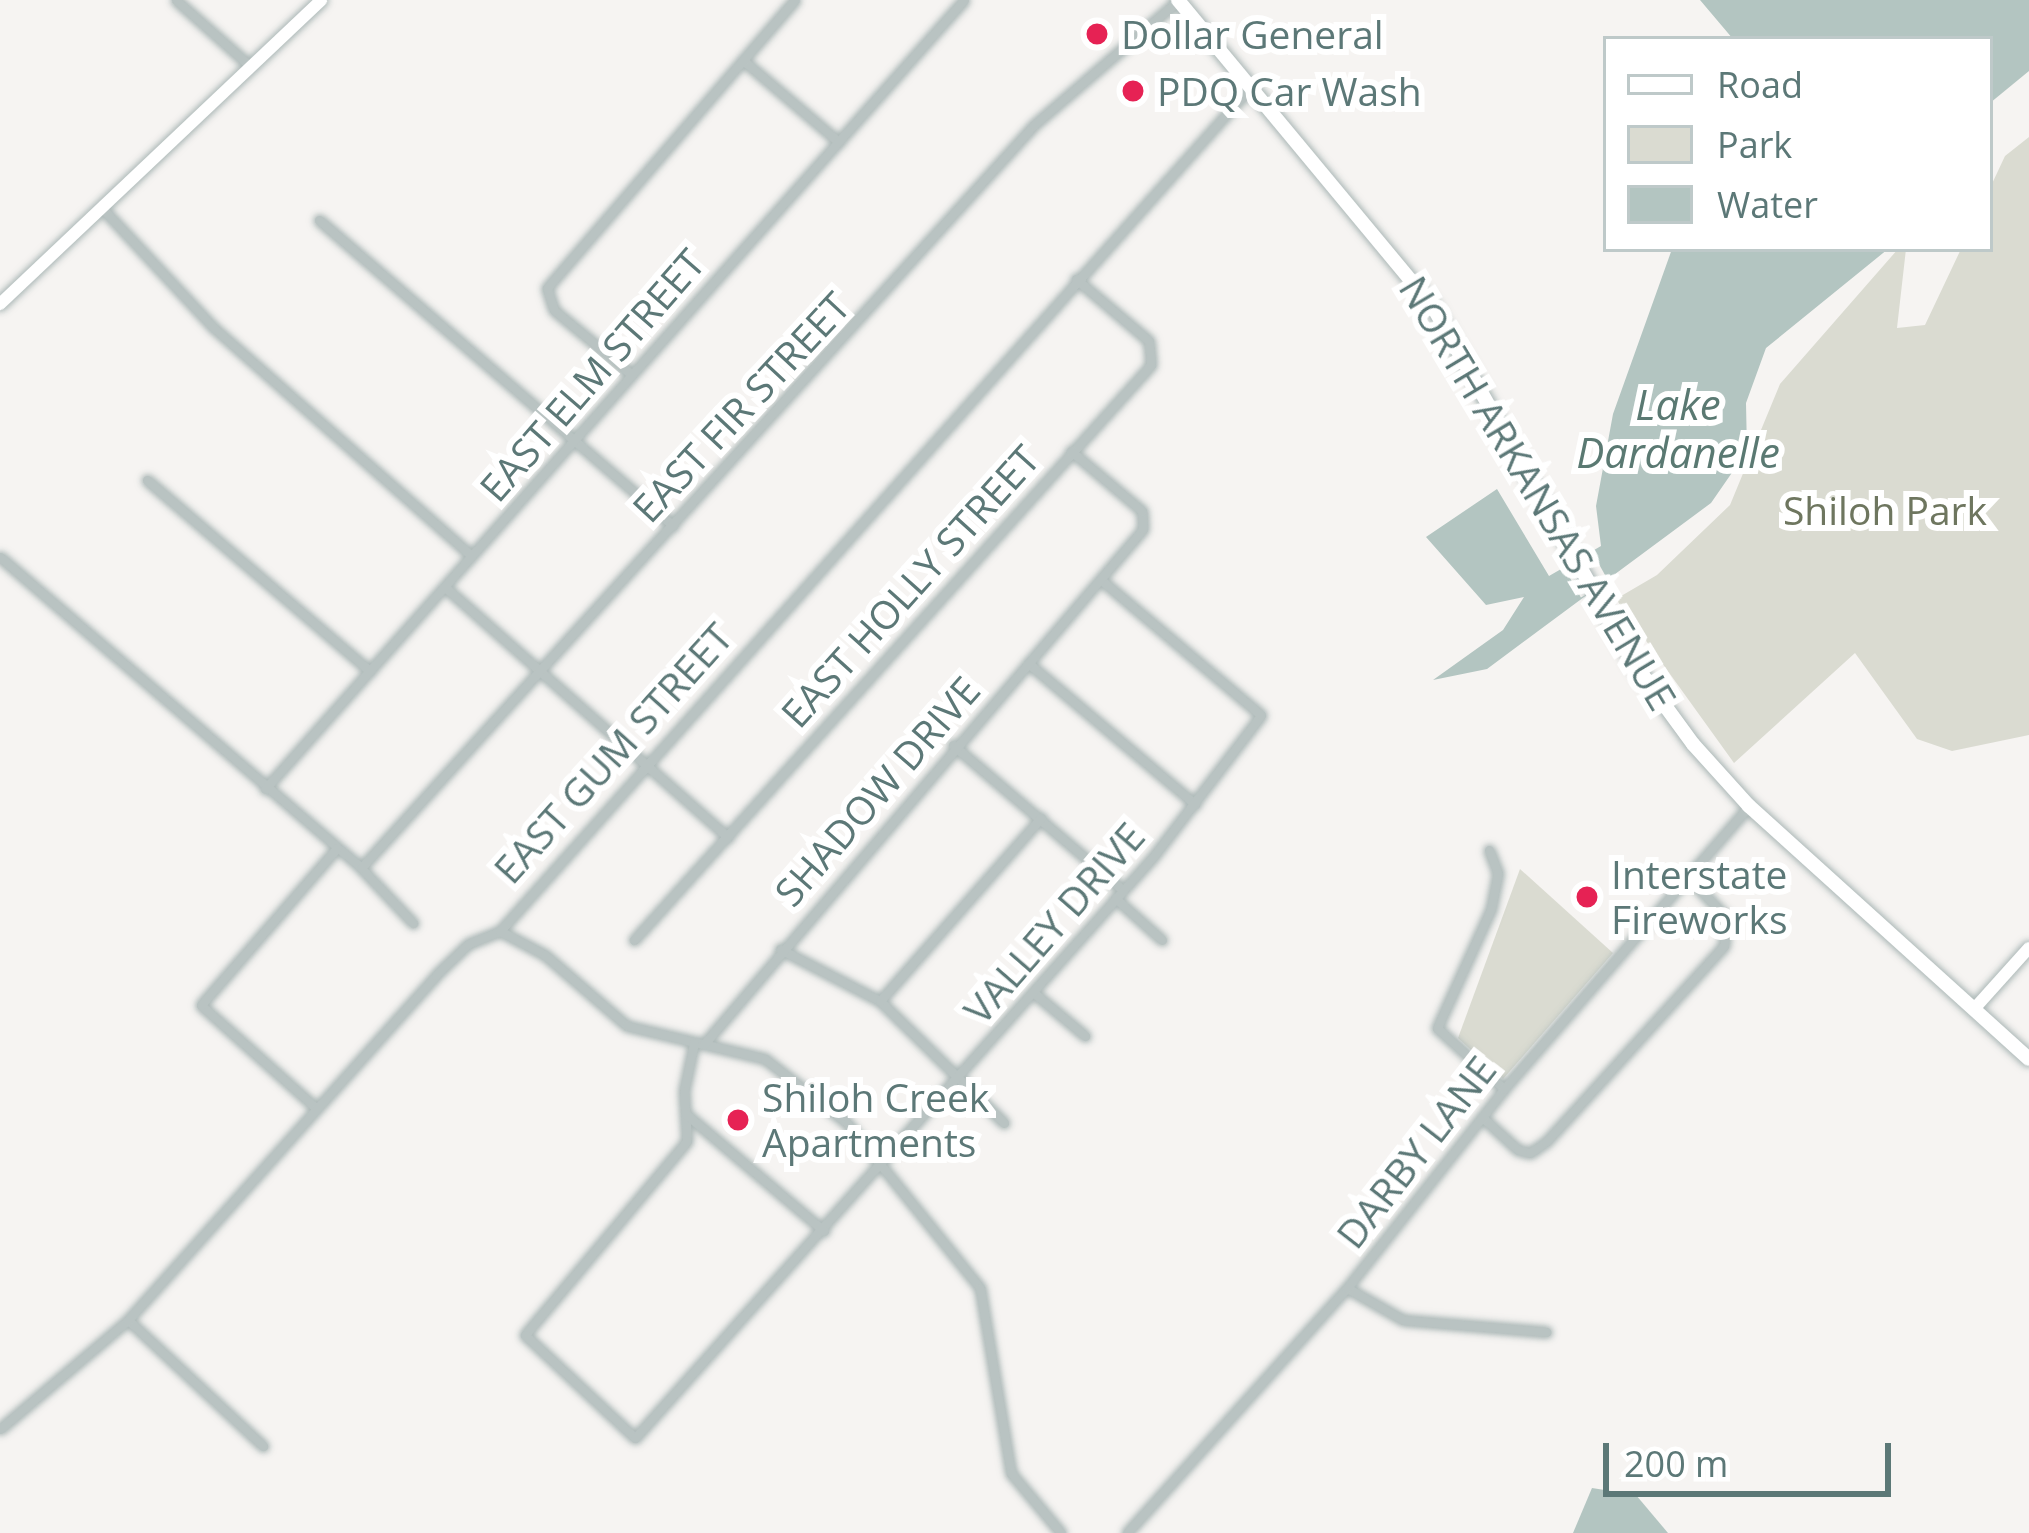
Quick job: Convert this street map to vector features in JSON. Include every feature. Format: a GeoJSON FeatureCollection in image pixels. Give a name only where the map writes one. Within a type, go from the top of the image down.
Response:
{"type":"FeatureCollection","features":[{"type":"Feature","properties":{"kind":"main road","name":"NORTH ARKANSAS AVENUE"},"geometry":{"type":"LineString","coordinates":[[1179,0],[1433,307],[1595,594],[1667,710],[1749,806],[2029,1059]]}},
{"type":"Feature","properties":{"kind":"street"},"geometry":{"type":"LineString","coordinates":[[176,0],[250,66]]}},
{"type":"Feature","properties":{"kind":"street"},"geometry":{"type":"LineString","coordinates":[[0,304],[321,0]]}},
{"type":"Feature","properties":{"kind":"street"},"geometry":{"type":"LineString","coordinates":[[631,374],[545,298],[795,0]]}},
{"type":"Feature","properties":{"kind":"street","name":"EAST ELM STREET"},"geometry":{"type":"LineString","coordinates":[[265,789],[964,0]]}},
{"type":"Feature","properties":{"kind":"street","name":"EAST FIR STREET"},"geometry":{"type":"LineString","coordinates":[[362,868],[1034,125],[1179,0]]}},
{"type":"Feature","properties":{"kind":"street"},"geometry":{"type":"LineString","coordinates":[[744,61],[839,142]]}},
{"type":"Feature","properties":{"kind":"street","name":"EAST GUM STREET"},"geometry":{"type":"LineString","coordinates":[[0,1430],[128,1320],[468,944],[500,931],[644,763],[1249,88]]}},
{"type":"Feature","properties":{"kind":"street"},"geometry":{"type":"LineString","coordinates":[[102,208],[214,328],[472,556]]}},
{"type":"Feature","properties":{"kind":"street"},"geometry":{"type":"LineString","coordinates":[[319,220],[673,526]]}},
{"type":"Feature","properties":{"kind":"street","name":"EAST HOLLY STREET"},"geometry":{"type":"LineString","coordinates":[[634,940],[1155,353],[1076,279]]}},
{"type":"Feature","properties":{"kind":"street","name":"SHADOW DRIVE"},"geometry":{"type":"LineString","coordinates":[[699,1044],[1101,580],[1145,521],[1071,451]]}},
{"type":"Feature","properties":{"kind":"street"},"geometry":{"type":"LineString","coordinates":[[147,480],[370,671]]}},
{"type":"Feature","properties":{"kind":"street"},"geometry":{"type":"LineString","coordinates":[[0,557],[362,868],[413,923]]}},
{"type":"Feature","properties":{"kind":"street","name":"VALLEY DRIVE"},"geometry":{"type":"LineString","coordinates":[[686,1113],[687,1141],[525,1335],[635,1438],[1034,993],[1195,804],[1261,715],[1101,580]]}},
{"type":"Feature","properties":{"kind":"street"},"geometry":{"type":"LineString","coordinates":[[445,587],[728,837]]}},
{"type":"Feature","properties":{"kind":"street"},"geometry":{"type":"LineString","coordinates":[[1028,663],[1195,804]]}},
{"type":"Feature","properties":{"kind":"street"},"geometry":{"type":"LineString","coordinates":[[953,746],[1041,818],[1162,940]]}},
{"type":"Feature","properties":{"kind":"street","name":"DARBY LANE"},"geometry":{"type":"LineString","coordinates":[[1127,1533],[1347,1288],[1504,1089],[1749,806]]}},
{"type":"Feature","properties":{"kind":"street"},"geometry":{"type":"LineString","coordinates":[[880,1001],[1041,818]]}},
{"type":"Feature","properties":{"kind":"street"},"geometry":{"type":"LineString","coordinates":[[316,1108],[201,1005],[337,848]]}},
{"type":"Feature","properties":{"kind":"street"},"geometry":{"type":"LineString","coordinates":[[1489,850],[1498,873],[1491,909],[1437,1028],[1504,1089]]}},
{"type":"Feature","properties":{"kind":"street"},"geometry":{"type":"LineString","coordinates":[[1482,1117],[1518,1150],[1530,1153],[1546,1142],[1724,946],[1726,917],[1688,876]]}},
{"type":"Feature","properties":{"kind":"street"},"geometry":{"type":"LineString","coordinates":[[500,931],[544,955],[627,1026],[784,1068],[884,1163],[980,1288],[1011,1472],[1061,1533]]}},
{"type":"Feature","properties":{"kind":"street"},"geometry":{"type":"LineString","coordinates":[[1974,1009],[2029,948]]}},
{"type":"Feature","properties":{"kind":"street"},"geometry":{"type":"LineString","coordinates":[[780,949],[880,1001],[956,1083],[1004,1123]]}},
{"type":"Feature","properties":{"kind":"street"},"geometry":{"type":"LineString","coordinates":[[1034,993],[1085,1036]]}},
{"type":"Feature","properties":{"kind":"street"},"geometry":{"type":"LineString","coordinates":[[699,1044],[686,1113],[824,1231]]}},
{"type":"Feature","properties":{"kind":"street"},"geometry":{"type":"LineString","coordinates":[[1347,1288],[1402,1320],[1547,1332]]}},
{"type":"Feature","properties":{"kind":"street"},"geometry":{"type":"LineString","coordinates":[[128,1320],[262,1446]]}},
{"type":"Feature","properties":{"kind":"green space","name":"Shiloh Park"},"geometry":{"type":"Polygon","coordinates":[[[2029,137],[2029,735],[1952,751],[1917,739],[1855,653],[1734,763],[1616,599],[1657,575],[1730,505],[1780,384],[1895,252],[1906,252],[1897,328],[1925,325],[1960,252],[1993,252],[1993,182],[2005,156],[2029,137]]]}},
{"type":"Feature","properties":{"kind":"green space"},"geometry":{"type":"Polygon","coordinates":[[[1520,869],[1613,953],[1503,1079],[1458,1038],[1520,869]]]}},
{"type":"Feature","properties":{"kind":"water"},"geometry":{"type":"Polygon","coordinates":[[[1700,0],[2029,0],[2029,71],[1993,101],[1993,36],[1730,36],[1700,0]]]}},
{"type":"Feature","properties":{"kind":"water","name":"Lake Dardanelle"},"geometry":{"type":"Polygon","coordinates":[[[1671,252],[1884,252],[1766,348],[1746,403],[1747,451],[1711,503],[1487,669],[1433,680],[1503,630],[1524,597],[1486,605],[1426,537],[1497,489],[1549,576],[1601,546],[1596,506],[1613,414],[1671,252]]]}},
{"type":"Feature","properties":{"kind":"water"},"geometry":{"type":"Polygon","coordinates":[[[1592,1488],[1636,1495],[1668,1533],[1573,1533],[1592,1488]]]}},
{"type":"Feature","properties":{"kind":"pier"},"geometry":{"type":"Polygon","coordinates":[[[1590,548],[1609,582],[1581,598],[1562,564],[1590,548]]]}},
{"type":"Feature","properties":{"kind":"place","name":"Dollar General"},"geometry":{"type":"Point","coordinates":[1097,34]}},
{"type":"Feature","properties":{"kind":"place","name":"PDQ Car Wash"},"geometry":{"type":"Point","coordinates":[1133,91]}},
{"type":"Feature","properties":{"kind":"place","name":"Interstate Fireworks"},"geometry":{"type":"Point","coordinates":[1587,897]}},
{"type":"Feature","properties":{"kind":"place","name":"Shiloh Creek Apartments"},"geometry":{"type":"Point","coordinates":[738,1120]}}]}
